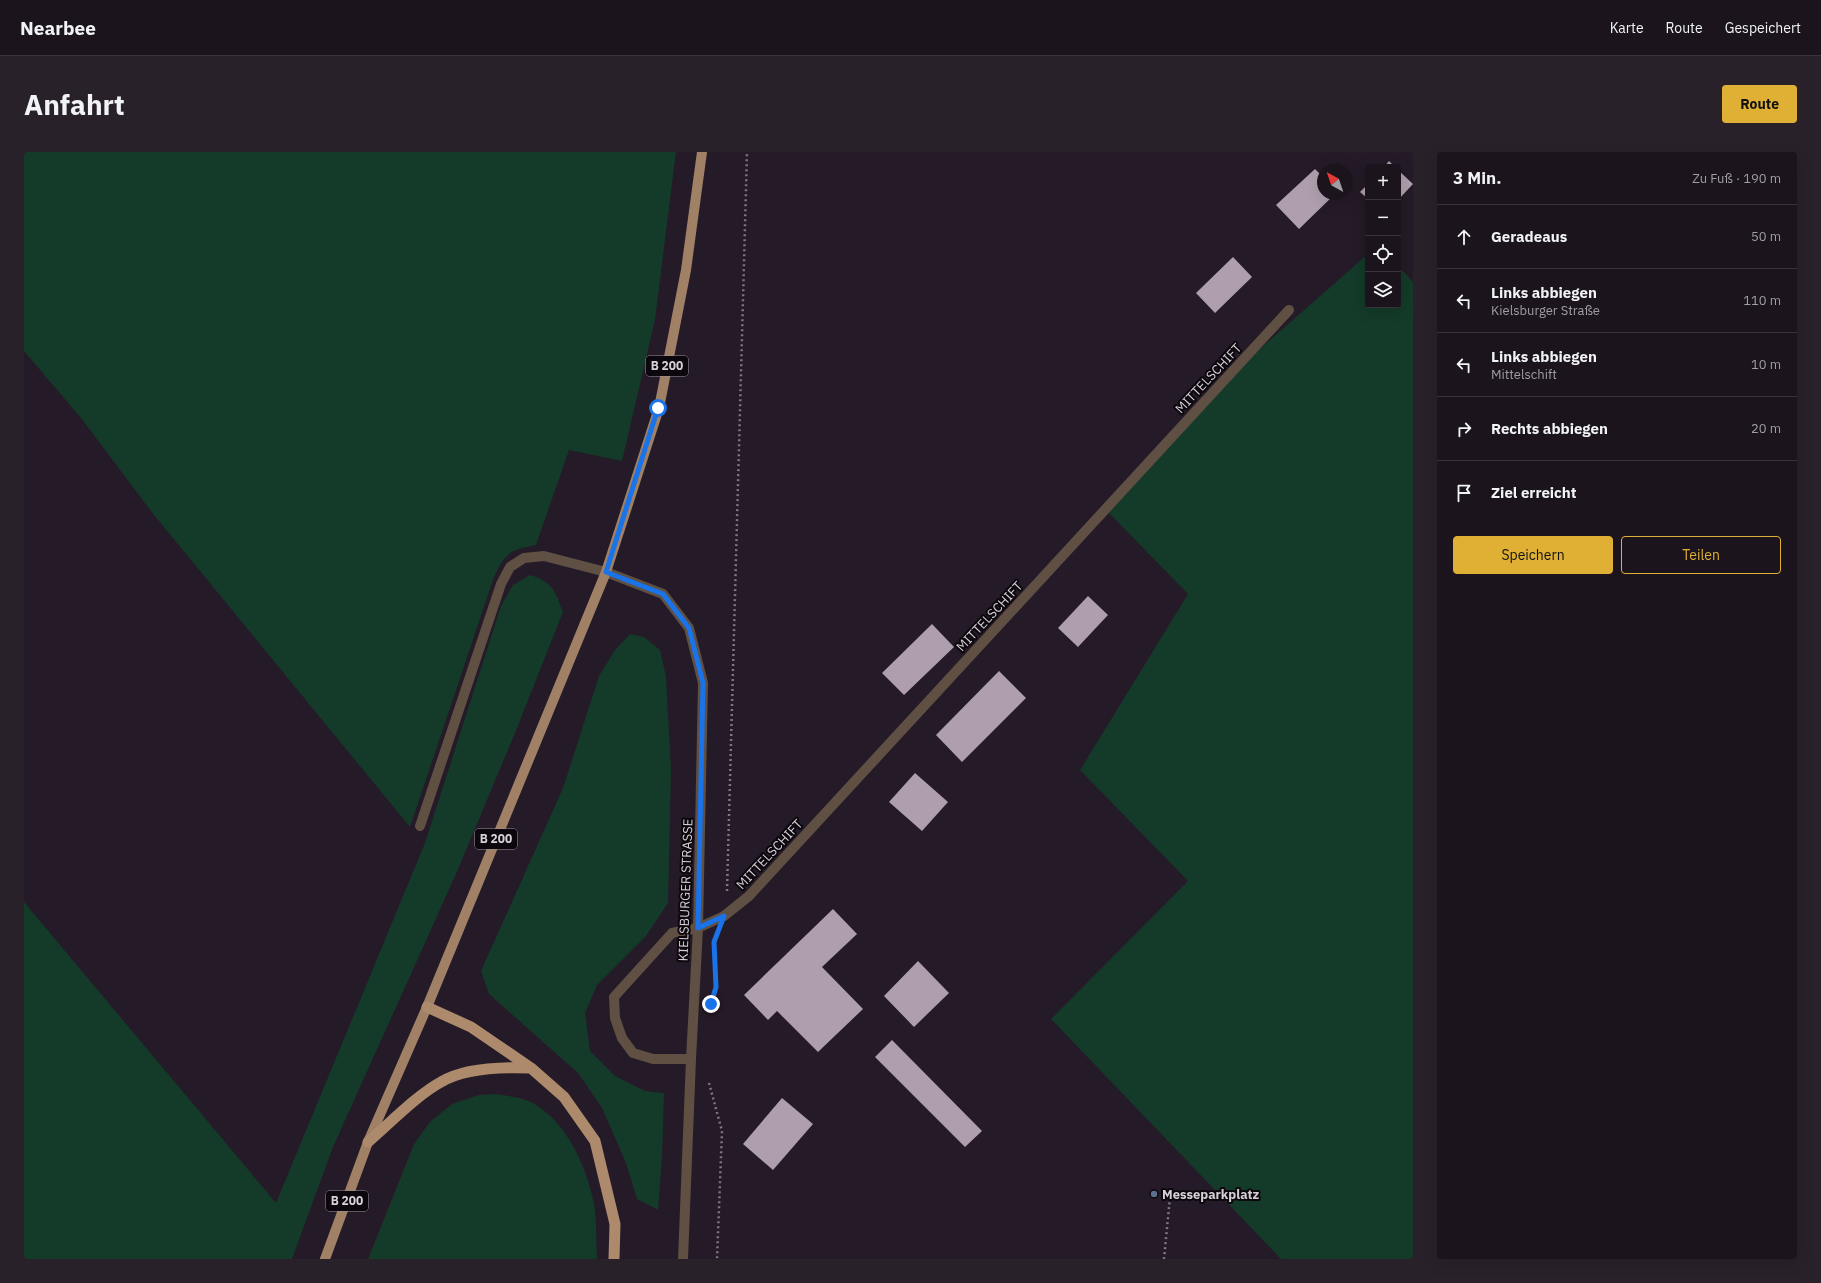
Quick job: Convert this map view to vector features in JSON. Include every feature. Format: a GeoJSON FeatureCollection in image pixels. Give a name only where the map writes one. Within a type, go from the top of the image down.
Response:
{"type":"FeatureCollection","features":[{"type":"Feature","properties":{"kind":"highway"},"geometry":{"type":"LineString","coordinates":[[427,1007],[471,1027],[531,1068],[564,1097],[595,1141],[615,1224],[614,1259]]}},
{"type":"Feature","properties":{"kind":"highway"},"geometry":{"type":"LineString","coordinates":[[368,1142],[441,1081],[464,1074],[501,1066],[531,1068]]}},
{"type":"Feature","properties":{"kind":"main road","name":"B 200"},"geometry":{"type":"LineString","coordinates":[[326,1259],[368,1142],[427,1007],[606,572],[658,408],[686,270],[702,152]]}},
{"type":"Feature","properties":{"kind":"street","name":"MITTELSCHIFT"},"geometry":{"type":"LineString","coordinates":[[691,1059],[653,1059],[632,1053],[622,1038],[615,1018],[614,997],[672,933],[698,928],[724,916],[748,896],[1288,310]]}},
{"type":"Feature","properties":{"kind":"street","name":"KIELSBURGER STRASSE"},"geometry":{"type":"LineString","coordinates":[[420,826],[501,584],[510,567],[524,558],[544,556],[606,572],[663,594],[689,628],[703,683],[698,928],[683,1259]]}},
{"type":"Feature","properties":{"kind":"path"},"geometry":{"type":"LineString","coordinates":[[724,916],[727,898],[747,152]]}},
{"type":"Feature","properties":{"kind":"path"},"geometry":{"type":"LineString","coordinates":[[712,998],[716,987],[715,964]]}},
{"type":"Feature","properties":{"kind":"path"},"geometry":{"type":"LineString","coordinates":[[708,1081],[722,1131],[717,1259]]}},
{"type":"Feature","properties":{"kind":"path"},"geometry":{"type":"LineString","coordinates":[[1164,1259],[1170,1197]]}},
{"type":"Feature","properties":{"kind":"green space"},"geometry":{"type":"Polygon","coordinates":[[[24,152],[676,152],[655,320],[622,461],[569,450],[536,545],[514,551],[505,558],[502,563],[494,577],[410,827],[154,515],[81,418],[24,351],[24,152]]]}},
{"type":"Feature","properties":{"kind":"green space"},"geometry":{"type":"Polygon","coordinates":[[[1365,257],[1365,308],[1401,308],[1401,269],[1413,282],[1413,1259],[1281,1259],[1051,1019],[1188,881],[1080,770],[1188,594],[1107,511],[1246,361],[1365,257]]]}},
{"type":"Feature","properties":{"kind":"green space"},"geometry":{"type":"Polygon","coordinates":[[[530,575],[544,581],[552,588],[558,598],[563,612],[515,733],[456,874],[333,1147],[292,1259],[24,1259],[24,902],[276,1203],[425,843],[501,606],[513,585],[530,575]]]}},
{"type":"Feature","properties":{"kind":"green space"},"geometry":{"type":"Polygon","coordinates":[[[630,634],[644,637],[660,650],[666,677],[671,770],[668,903],[646,936],[597,985],[585,1013],[590,1051],[615,1076],[645,1091],[664,1093],[662,1158],[658,1210],[637,1199],[626,1163],[602,1108],[578,1073],[489,994],[481,971],[563,788],[599,676],[615,650],[630,634]]]}},
{"type":"Feature","properties":{"kind":"green space"},"geometry":{"type":"Polygon","coordinates":[[[495,1094],[527,1100],[543,1110],[555,1120],[573,1146],[586,1175],[594,1204],[597,1259],[368,1259],[414,1144],[430,1122],[452,1104],[479,1095],[495,1094]]]}},
{"type":"Feature","properties":{"kind":"building"},"geometry":{"type":"Polygon","coordinates":[[[1315,169],[1317,171],[1317,200],[1329,200],[1299,229],[1276,205],[1315,169]]]}},
{"type":"Feature","properties":{"kind":"building"},"geometry":{"type":"Polygon","coordinates":[[[1401,173],[1413,184],[1401,197],[1401,173]]]}},
{"type":"Feature","properties":{"kind":"building"},"geometry":{"type":"Polygon","coordinates":[[[1365,187],[1365,196],[1360,192],[1365,187]]]}},
{"type":"Feature","properties":{"kind":"building"},"geometry":{"type":"Polygon","coordinates":[[[1233,257],[1252,277],[1215,313],[1196,293],[1233,257]]]}},
{"type":"Feature","properties":{"kind":"building"},"geometry":{"type":"Polygon","coordinates":[[[1088,596],[1108,615],[1078,647],[1058,628],[1088,596]]]}},
{"type":"Feature","properties":{"kind":"building"},"geometry":{"type":"Polygon","coordinates":[[[932,624],[954,647],[904,695],[882,673],[932,624]]]}},
{"type":"Feature","properties":{"kind":"building"},"geometry":{"type":"Polygon","coordinates":[[[999,671],[1026,698],[962,762],[936,735],[999,671]]]}},
{"type":"Feature","properties":{"kind":"building"},"geometry":{"type":"Polygon","coordinates":[[[915,773],[948,802],[922,831],[889,802],[915,773]]]}},
{"type":"Feature","properties":{"kind":"building"},"geometry":{"type":"Polygon","coordinates":[[[833,909],[857,934],[822,967],[863,1009],[818,1052],[777,1011],[768,1020],[744,995],[833,909]]]}},
{"type":"Feature","properties":{"kind":"building"},"geometry":{"type":"Polygon","coordinates":[[[918,961],[949,993],[914,1027],[884,996],[918,961]]]}},
{"type":"Feature","properties":{"kind":"building"},"geometry":{"type":"Polygon","coordinates":[[[892,1040],[982,1131],[965,1147],[875,1057],[892,1040]]]}},
{"type":"Feature","properties":{"kind":"building"},"geometry":{"type":"Polygon","coordinates":[[[782,1098],[813,1124],[773,1170],[743,1144],[782,1098]]]}},
{"type":"Feature","properties":{"kind":"place","name":"Messeparkplatz"},"geometry":{"type":"Point","coordinates":[1154,1194]}},
{"type":"Feature","properties":{"kind":"route"},"geometry":{"type":"LineString","coordinates":[[658,408],[606,572],[663,594],[689,628],[703,683],[698,928],[724,916],[714,942],[716,987],[711,1004]]}}]}
